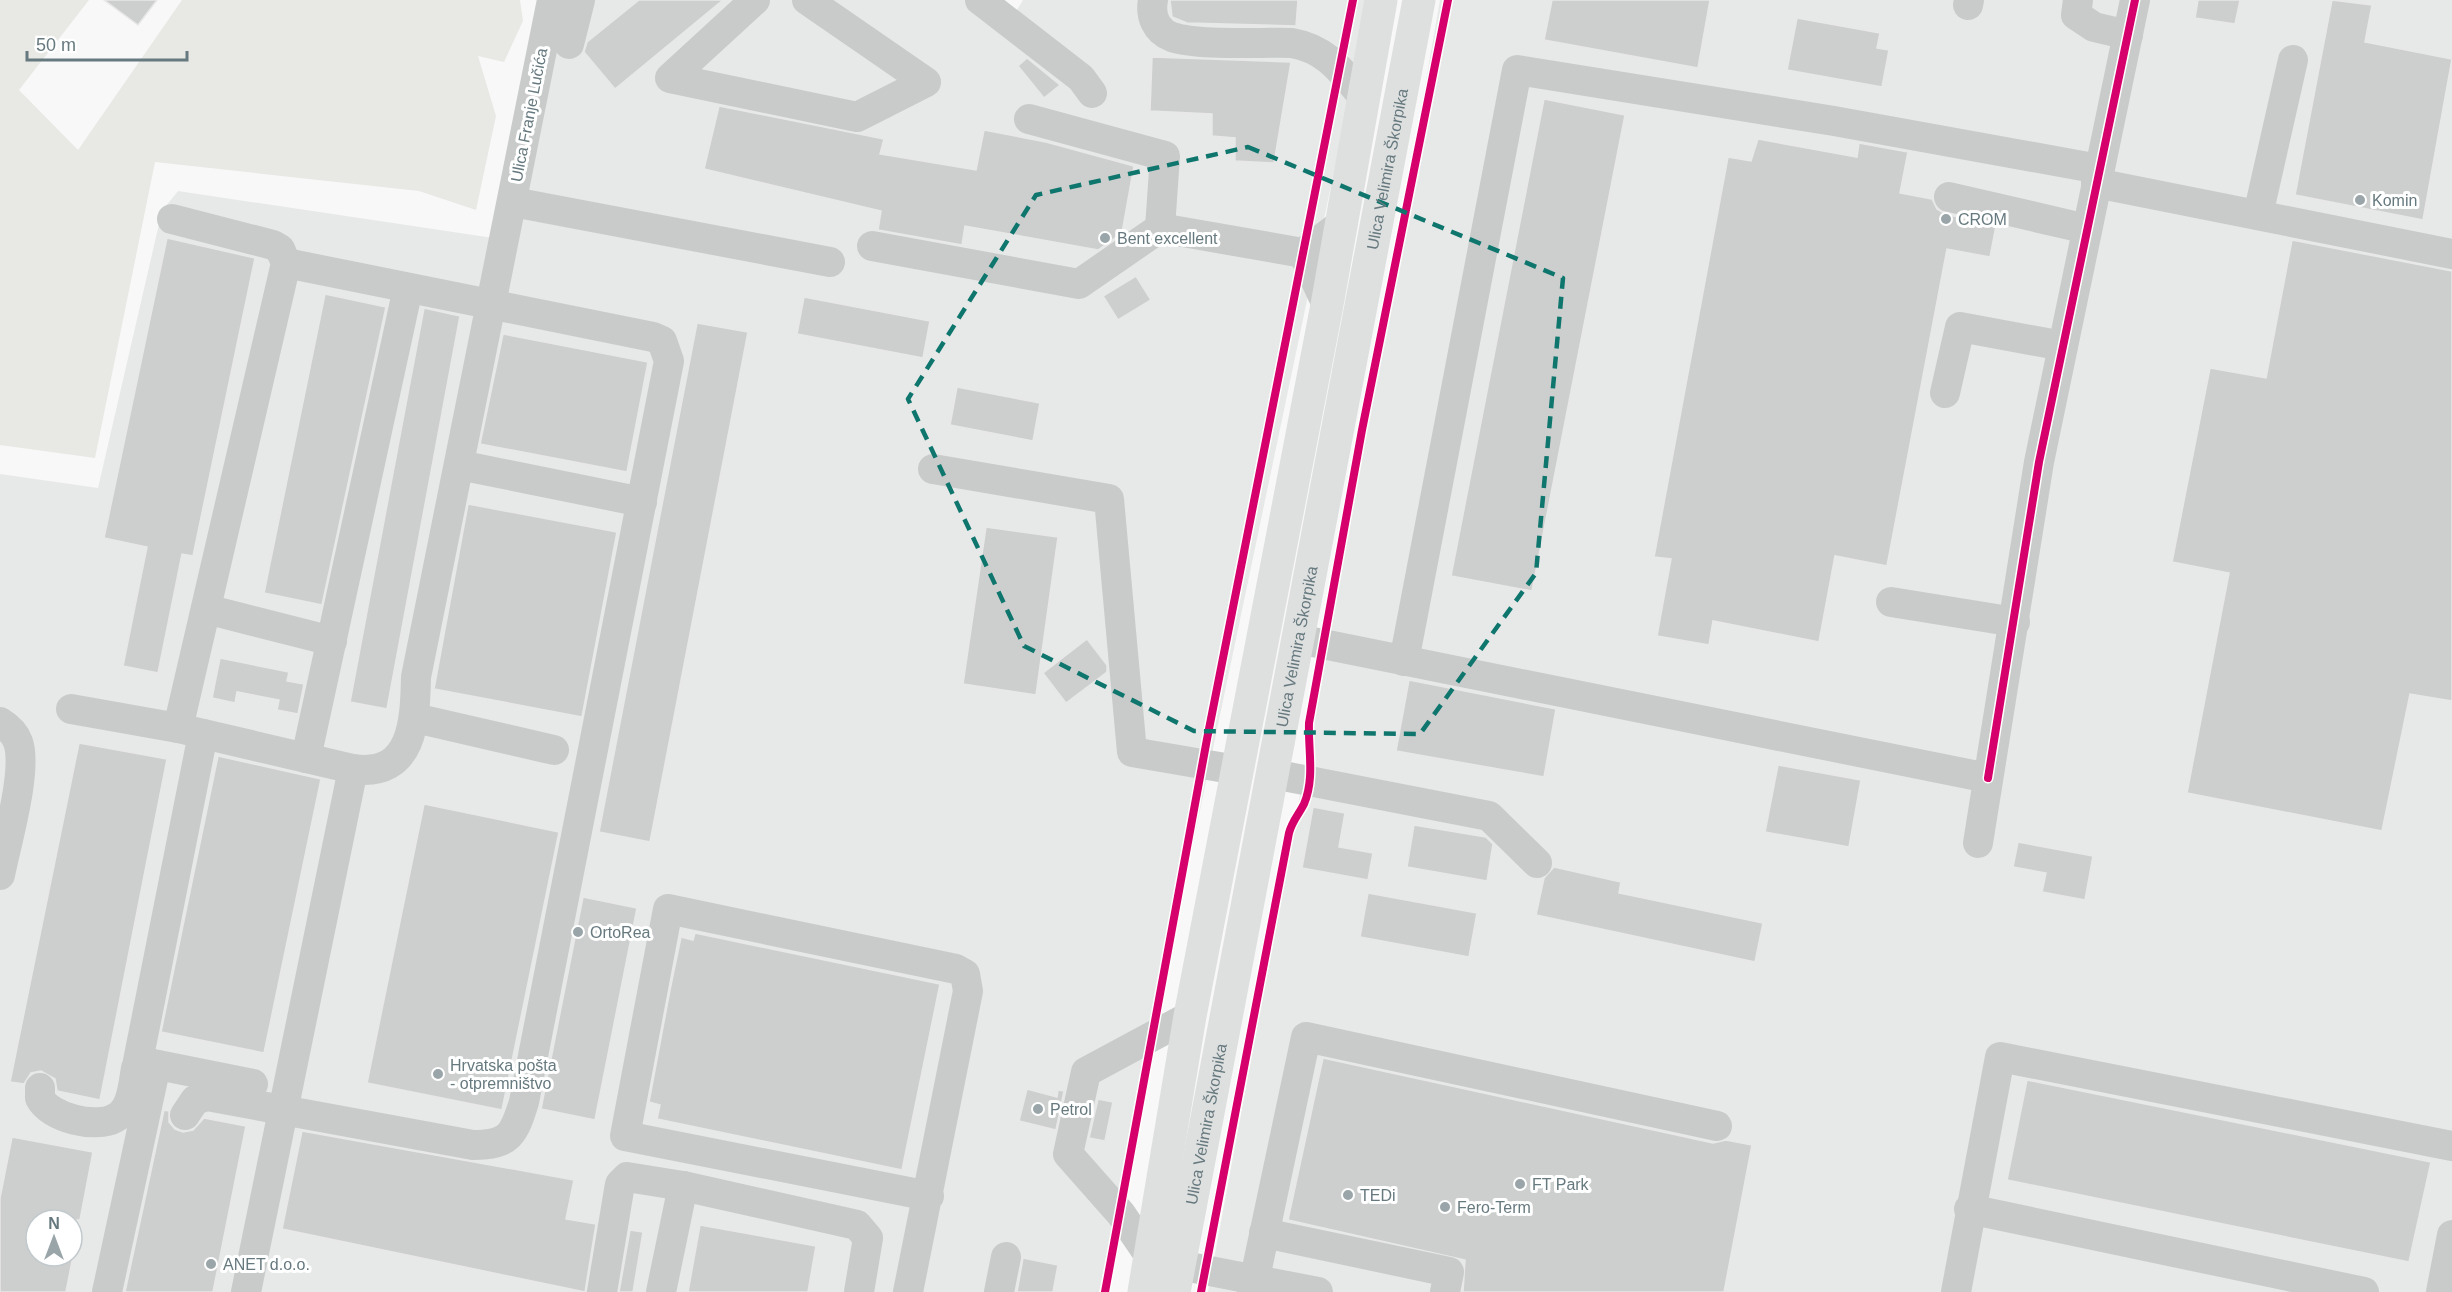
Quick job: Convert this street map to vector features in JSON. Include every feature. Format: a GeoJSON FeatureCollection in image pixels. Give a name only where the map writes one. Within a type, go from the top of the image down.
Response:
{"type":"FeatureCollection","features":[{"type":"Feature","properties":{"kind":"main road","name":"Ulica Velimira Škorpika"},"geometry":{"type":"LineString","coordinates":[[1170,1274],[1190,1016],[1327,305],[1381,0]]}},
{"type":"Feature","properties":{"kind":"main road","name":"Ulica Velimira Škorpika"},"geometry":{"type":"LineString","coordinates":[[1144,1292],[1170,1274],[1273,774],[1419,0]]}},
{"type":"Feature","properties":{"kind":"street","name":"Ulica Franje Lučića"},"geometry":{"type":"LineString","coordinates":[[353,769],[368,771],[396,757],[410,741],[415,718],[416,677],[552,0]]}},
{"type":"Feature","properties":{"kind":"street"},"geometry":{"type":"LineString","coordinates":[[569,44],[580,0]]}},
{"type":"Feature","properties":{"kind":"street"},"geometry":{"type":"LineString","coordinates":[[755,0],[670,78],[857,117],[926,82],[807,0]]}},
{"type":"Feature","properties":{"kind":"street"},"geometry":{"type":"LineString","coordinates":[[980,0],[1081,78],[1092,93]]}},
{"type":"Feature","properties":{"kind":"street"},"geometry":{"type":"LineString","coordinates":[[1153,0],[1154,20],[1161,30],[1171,37],[1189,41],[1292,43],[1308,46],[1320,51],[1340,69],[1364,98]]}},
{"type":"Feature","properties":{"kind":"street"},"geometry":{"type":"LineString","coordinates":[[2078,0],[2076,15],[2094,27],[2128,35]]}},
{"type":"Feature","properties":{"kind":"street"},"geometry":{"type":"LineString","coordinates":[[1978,843],[2039,462],[2135,0]]}},
{"type":"Feature","properties":{"kind":"street"},"geometry":{"type":"LineString","coordinates":[[2258,215],[2293,60]]}},
{"type":"Feature","properties":{"kind":"street"},"geometry":{"type":"LineString","coordinates":[[1404,661],[1517,70],[1834,121],[2097,176],[2258,215],[2451,245]]}},
{"type":"Feature","properties":{"kind":"street"},"geometry":{"type":"LineString","coordinates":[[1029,119],[1165,156],[1160,228]]}},
{"type":"Feature","properties":{"kind":"street"},"geometry":{"type":"LineString","coordinates":[[1949,197],[2086,229]]}},
{"type":"Feature","properties":{"kind":"street"},"geometry":{"type":"LineString","coordinates":[[510,217],[830,262]]}},
{"type":"Feature","properties":{"kind":"street"},"geometry":{"type":"LineString","coordinates":[[107,1292],[147,1063],[206,609],[286,263],[279,249],[273,245],[172,219]]}},
{"type":"Feature","properties":{"kind":"street"},"geometry":{"type":"LineString","coordinates":[[872,246],[1079,284],[1160,228],[1303,253],[1340,225]]}},
{"type":"Feature","properties":{"kind":"street"},"geometry":{"type":"LineString","coordinates":[[1303,253],[1327,305]]}},
{"type":"Feature","properties":{"kind":"street"},"geometry":{"type":"LineString","coordinates":[[147,1063],[284,1100],[473,1145],[489,1145],[505,1141],[516,1128],[524,1102],[669,361],[662,341],[653,336],[286,263]]}},
{"type":"Feature","properties":{"kind":"street"},"geometry":{"type":"LineString","coordinates":[[306,758],[408,288]]}},
{"type":"Feature","properties":{"kind":"street"},"geometry":{"type":"LineString","coordinates":[[1945,393],[1960,327],[2063,346]]}},
{"type":"Feature","properties":{"kind":"street"},"geometry":{"type":"LineString","coordinates":[[459,465],[642,502]]}},
{"type":"Feature","properties":{"kind":"street"},"geometry":{"type":"LineString","coordinates":[[933,469],[1109,499],[1132,752],[1237,770]]}},
{"type":"Feature","properties":{"kind":"street"},"geometry":{"type":"LineString","coordinates":[[1891,602],[2014,622]]}},
{"type":"Feature","properties":{"kind":"street"},"geometry":{"type":"LineString","coordinates":[[206,609],[332,641]]}},
{"type":"Feature","properties":{"kind":"street"},"geometry":{"type":"LineString","coordinates":[[1298,639],[1988,778]]}},
{"type":"Feature","properties":{"kind":"street"},"geometry":{"type":"LineString","coordinates":[[71,709],[190,731],[353,769],[246,1292]]}},
{"type":"Feature","properties":{"kind":"street"},"geometry":{"type":"LineString","coordinates":[[415,718],[554,750]]}},
{"type":"Feature","properties":{"kind":"street"},"geometry":{"type":"LineString","coordinates":[[0,722],[8,727],[18,742],[21,766],[0,875]]}},
{"type":"Feature","properties":{"kind":"street"},"geometry":{"type":"LineString","coordinates":[[1273,774],[1490,816],[1537,863]]}},
{"type":"Feature","properties":{"kind":"street"},"geometry":{"type":"LineString","coordinates":[[908,1292],[928,1196],[968,991],[964,974],[956,969],[668,909],[625,1136],[928,1196]]}},
{"type":"Feature","properties":{"kind":"street"},"geometry":{"type":"LineString","coordinates":[[1190,1016],[1086,1072],[1068,1154],[1170,1274],[1245,1288],[1318,1292]]}},
{"type":"Feature","properties":{"kind":"street"},"geometry":{"type":"LineString","coordinates":[[1245,1288],[1264,1233],[1306,1037],[1717,1126]]}},
{"type":"Feature","properties":{"kind":"street"},"geometry":{"type":"LineString","coordinates":[[1956,1292],[1969,1209],[2000,1057],[2452,1146]]}},
{"type":"Feature","properties":{"kind":"street"},"geometry":{"type":"LineString","coordinates":[[40,1088],[40,1098],[52,1112],[69,1118],[101,1122],[116,1118],[127,1107],[147,1063]]}},
{"type":"Feature","properties":{"kind":"street"},"geometry":{"type":"LineString","coordinates":[[185,1115],[195,1100],[207,1096],[284,1100]]}},
{"type":"Feature","properties":{"kind":"street"},"geometry":{"type":"LineString","coordinates":[[602,1292],[620,1184],[627,1177],[683,1186],[857,1225],[868,1238],[859,1292]]}},
{"type":"Feature","properties":{"kind":"street"},"geometry":{"type":"LineString","coordinates":[[661,1292],[683,1186]]}},
{"type":"Feature","properties":{"kind":"street"},"geometry":{"type":"LineString","coordinates":[[1969,1209],[2364,1292]]}},
{"type":"Feature","properties":{"kind":"street"},"geometry":{"type":"LineString","coordinates":[[1264,1233],[1449,1272],[1444,1292]]}},
{"type":"Feature","properties":{"kind":"street"},"geometry":{"type":"LineString","coordinates":[[2441,1292],[2452,1235]]}},
{"type":"Feature","properties":{"kind":"street"},"geometry":{"type":"LineString","coordinates":[[999,1292],[1006,1257]]}},
{"type":"Feature","properties":{"kind":"highlighted area"},"geometry":{"type":"Polygon","coordinates":[[[1248,147],[1563,278],[1536,573],[1420,734],[1194,731],[1024,646],[908,399],[1036,195],[1248,147]]]}},
{"type":"Feature","properties":{"kind":"shaded area"},"geometry":{"type":"Polygon","coordinates":[[[0,0],[89,0],[19,90],[78,150],[182,0],[520,0],[523,21],[504,62],[478,56],[496,116],[476,210],[419,191],[155,162],[95,458],[0,445],[0,0]]]}},
{"type":"Feature","properties":{"kind":"shaded area"},"geometry":{"type":"Polygon","coordinates":[[[563,0],[969,0],[1006,28],[1023,0],[1370,0],[1099,1292],[0,1292],[0,474],[98,488],[162,211],[178,191],[513,241],[563,0]]]}},
{"type":"Feature","properties":{"kind":"shaded area"},"geometry":{"type":"Polygon","coordinates":[[[1440,0],[2452,0],[2452,1292],[1208,1292],[1330,632],[1440,0]]]}},
{"type":"Feature","properties":{"kind":"building"},"geometry":{"type":"Polygon","coordinates":[[[104,0],[157,0],[138,25],[104,0]]]}},
{"type":"Feature","properties":{"kind":"building"},"geometry":{"type":"Polygon","coordinates":[[[639,0],[723,0],[615,89],[584,52],[587,42],[639,0]]]}},
{"type":"Feature","properties":{"kind":"building"},"geometry":{"type":"Polygon","coordinates":[[[1170,0],[1298,0],[1296,26],[1187,23],[1172,17],[1170,0]]]}},
{"type":"Feature","properties":{"kind":"building"},"geometry":{"type":"Polygon","coordinates":[[[1552,0],[1710,0],[1698,68],[1544,40],[1552,0]]]}},
{"type":"Feature","properties":{"kind":"building"},"geometry":{"type":"Polygon","coordinates":[[[2198,0],[2240,0],[2235,24],[2195,18],[2198,0]]]}},
{"type":"Feature","properties":{"kind":"building"},"geometry":{"type":"Polygon","coordinates":[[[2332,0],[2372,5],[2365,42],[2452,59],[2423,220],[2295,195],[2332,0]]]}},
{"type":"Feature","properties":{"kind":"building"},"geometry":{"type":"Polygon","coordinates":[[[1797,18],[1880,33],[1877,48],[1889,50],[1882,87],[1787,70],[1797,18]]]}},
{"type":"Feature","properties":{"kind":"building"},"geometry":{"type":"Polygon","coordinates":[[[1152,57],[1291,62],[1274,163],[1235,161],[1235,138],[1212,136],[1212,114],[1150,111],[1152,57]]]}},
{"type":"Feature","properties":{"kind":"building"},"geometry":{"type":"Polygon","coordinates":[[[1027,58],[1060,85],[1044,98],[1018,66],[1027,58]]]}},
{"type":"Feature","properties":{"kind":"building"},"geometry":{"type":"Polygon","coordinates":[[[1544,99],[1625,115],[1532,591],[1451,576],[1544,99]]]}},
{"type":"Feature","properties":{"kind":"building"},"geometry":{"type":"Polygon","coordinates":[[[719,106],[884,139],[880,154],[976,170],[984,130],[1046,142],[1134,166],[1122,233],[1098,250],[965,226],[962,245],[878,230],[881,211],[704,169],[719,106]]]}},
{"type":"Feature","properties":{"kind":"building"},"geometry":{"type":"Polygon","coordinates":[[[1758,139],[1857,157],[1859,143],[1908,152],[1900,193],[1932,199],[1937,209],[1945,214],[1996,226],[1990,257],[1947,249],[1887,566],[1835,556],[1819,642],[1713,621],[1709,645],[1657,636],[1671,559],[1654,557],[1728,157],[1751,161],[1758,139]]]}},
{"type":"Feature","properties":{"kind":"building"},"geometry":{"type":"Polygon","coordinates":[[[167,238],[255,258],[193,556],[182,554],[158,673],[123,666],[147,547],[104,538],[167,238]]]}},
{"type":"Feature","properties":{"kind":"building"},"geometry":{"type":"Polygon","coordinates":[[[2292,240],[2452,271],[2452,701],[2410,694],[2382,831],[2187,793],[2229,573],[2172,562],[2210,368],[2266,378],[2292,240]]]}},
{"type":"Feature","properties":{"kind":"building"},"geometry":{"type":"Polygon","coordinates":[[[1136,276],[1151,300],[1118,320],[1103,296],[1136,276]]]}},
{"type":"Feature","properties":{"kind":"building"},"geometry":{"type":"Polygon","coordinates":[[[325,294],[386,307],[322,605],[264,593],[325,294]]]}},
{"type":"Feature","properties":{"kind":"building"},"geometry":{"type":"Polygon","coordinates":[[[804,297],[930,321],[923,358],[797,334],[804,297]]]}},
{"type":"Feature","properties":{"kind":"building"},"geometry":{"type":"Polygon","coordinates":[[[424,308],[460,316],[387,709],[350,702],[424,308]]]}},
{"type":"Feature","properties":{"kind":"building"},"geometry":{"type":"Polygon","coordinates":[[[697,323],[748,332],[650,842],[599,832],[697,323]]]}},
{"type":"Feature","properties":{"kind":"building"},"geometry":{"type":"Polygon","coordinates":[[[503,334],[648,362],[627,472],[480,444],[503,334]]]}},
{"type":"Feature","properties":{"kind":"building"},"geometry":{"type":"Polygon","coordinates":[[[957,387],[1040,403],[1033,441],[950,425],[957,387]]]}},
{"type":"Feature","properties":{"kind":"building"},"geometry":{"type":"Polygon","coordinates":[[[468,504],[617,532],[582,717],[434,689],[468,504]]]}},
{"type":"Feature","properties":{"kind":"building"},"geometry":{"type":"Polygon","coordinates":[[[986,527],[1058,537],[1036,695],[963,684],[986,527]]]}},
{"type":"Feature","properties":{"kind":"building"},"geometry":{"type":"Polygon","coordinates":[[[1087,639],[1107,665],[1107,672],[1066,703],[1043,673],[1087,639]]]}},
{"type":"Feature","properties":{"kind":"building"},"geometry":{"type":"Polygon","coordinates":[[[220,658],[289,672],[287,681],[304,684],[298,714],[277,710],[279,700],[237,692],[235,703],[212,698],[220,658]]]}},
{"type":"Feature","properties":{"kind":"building"},"geometry":{"type":"Polygon","coordinates":[[[1409,680],[1556,709],[1544,777],[1396,751],[1409,680]]]}},
{"type":"Feature","properties":{"kind":"building"},"geometry":{"type":"Polygon","coordinates":[[[79,743],[167,759],[100,1100],[57,1091],[55,1079],[41,1071],[31,1073],[24,1084],[10,1082],[79,743]]]}},
{"type":"Feature","properties":{"kind":"building"},"geometry":{"type":"Polygon","coordinates":[[[218,756],[321,779],[264,1053],[161,1032],[218,756]]]}},
{"type":"Feature","properties":{"kind":"building"},"geometry":{"type":"Polygon","coordinates":[[[1778,765],[1861,780],[1849,847],[1765,832],[1778,765]]]}},
{"type":"Feature","properties":{"kind":"building"},"geometry":{"type":"Polygon","coordinates":[[[424,804],[559,832],[502,1110],[367,1083],[424,804]]]}},
{"type":"Feature","properties":{"kind":"building"},"geometry":{"type":"Polygon","coordinates":[[[1313,807],[1345,813],[1339,847],[1373,853],[1368,880],[1302,868],[1313,807]]]}},
{"type":"Feature","properties":{"kind":"building"},"geometry":{"type":"Polygon","coordinates":[[[1414,825],[1486,837],[1493,844],[1487,881],[1407,867],[1414,825]]]}},
{"type":"Feature","properties":{"kind":"building"},"geometry":{"type":"Polygon","coordinates":[[[2018,842],[2093,856],[2085,900],[2042,892],[2046,873],[2013,867],[2018,842]]]}},
{"type":"Feature","properties":{"kind":"building"},"geometry":{"type":"Polygon","coordinates":[[[1554,867],[1621,882],[1619,893],[1763,923],[1755,962],[1536,915],[1544,878],[1554,867]]]}},
{"type":"Feature","properties":{"kind":"building"},"geometry":{"type":"Polygon","coordinates":[[[1368,893],[1477,913],[1469,957],[1360,937],[1368,893]]]}},
{"type":"Feature","properties":{"kind":"building"},"geometry":{"type":"Polygon","coordinates":[[[583,897],[637,908],[595,1120],[541,1109],[583,897]]]}},
{"type":"Feature","properties":{"kind":"building"},"geometry":{"type":"Polygon","coordinates":[[[695,933],[940,984],[902,1170],[657,1119],[660,1105],[649,1102],[670,990],[681,937],[693,940],[695,933]]]}},
{"type":"Feature","properties":{"kind":"building","name":"FT Park"},"geometry":{"type":"Polygon","coordinates":[[[1323,1058],[1713,1143],[1726,1140],[1752,1145],[1724,1292],[1463,1292],[1465,1260],[1288,1220],[1323,1058]]]}},
{"type":"Feature","properties":{"kind":"building"},"geometry":{"type":"Polygon","coordinates":[[[2027,1080],[2431,1162],[2409,1262],[2007,1180],[2027,1080]]]}},
{"type":"Feature","properties":{"kind":"building","name":"Petrol"},"geometry":{"type":"Polygon","coordinates":[[[1027,1089],[1057,1097],[1058,1090],[1064,1091],[1056,1130],[1019,1121],[1027,1089]]]}},
{"type":"Feature","properties":{"kind":"building"},"geometry":{"type":"Polygon","coordinates":[[[1098,1099],[1113,1102],[1105,1141],[1089,1138],[1098,1099]]]}},
{"type":"Feature","properties":{"kind":"building"},"geometry":{"type":"Polygon","coordinates":[[[164,1110],[169,1111],[169,1122],[175,1129],[183,1132],[193,1130],[204,1118],[246,1126],[213,1292],[125,1292],[164,1110]]]}},
{"type":"Feature","properties":{"kind":"building"},"geometry":{"type":"Polygon","coordinates":[[[302,1131],[574,1180],[566,1219],[596,1224],[585,1292],[282,1229],[302,1131]]]}},
{"type":"Feature","properties":{"kind":"building"},"geometry":{"type":"Polygon","coordinates":[[[12,1137],[93,1152],[82,1208],[24,1208],[24,1268],[71,1268],[66,1292],[0,1292],[0,1198],[12,1137]]]}},
{"type":"Feature","properties":{"kind":"building"},"geometry":{"type":"Polygon","coordinates":[[[700,1225],[816,1246],[808,1292],[688,1292],[700,1225]]]}},
{"type":"Feature","properties":{"kind":"building"},"geometry":{"type":"Polygon","coordinates":[[[630,1230],[643,1232],[633,1292],[619,1292],[630,1230]]]}},
{"type":"Feature","properties":{"kind":"building"},"geometry":{"type":"Polygon","coordinates":[[[1023,1258],[1058,1265],[1053,1292],[1017,1292],[1023,1258]]]}},
{"type":"Feature","properties":{"kind":"cycle path"},"geometry":{"type":"LineString","coordinates":[[1105,1292],[1207,739],[1353,0]]}},
{"type":"Feature","properties":{"kind":"cycle path"},"geometry":{"type":"LineString","coordinates":[[1201,1292],[1289,833],[1304,804],[1309,784],[1309,723],[1362,430],[1448,0]]}},
{"type":"Feature","properties":{"kind":"cycle path"},"geometry":{"type":"LineString","coordinates":[[1988,778],[2039,462],[2135,0]]}},
{"type":"Feature","properties":{"kind":"place","name":"Komin"},"geometry":{"type":"Point","coordinates":[2360,200]}},
{"type":"Feature","properties":{"kind":"place","name":"CROM"},"geometry":{"type":"Point","coordinates":[1946,219]}},
{"type":"Feature","properties":{"kind":"place","name":"Bent excellent"},"geometry":{"type":"Point","coordinates":[1105,238]}},
{"type":"Feature","properties":{"kind":"place","name":"OrtoRea"},"geometry":{"type":"Point","coordinates":[578,932]}},
{"type":"Feature","properties":{"kind":"place","name":"Hrvatska pošta - otpremništvo"},"geometry":{"type":"Point","coordinates":[438,1074]}},
{"type":"Feature","properties":{"kind":"place","name":"Petrol"},"geometry":{"type":"Point","coordinates":[1038,1109]}},
{"type":"Feature","properties":{"kind":"place","name":"FT Park"},"geometry":{"type":"Point","coordinates":[1520,1184]}},
{"type":"Feature","properties":{"kind":"place","name":"TEDi"},"geometry":{"type":"Point","coordinates":[1348,1195]}},
{"type":"Feature","properties":{"kind":"place","name":"Fero-Term"},"geometry":{"type":"Point","coordinates":[1445,1207]}},
{"type":"Feature","properties":{"kind":"place","name":"ANET d.o.o."},"geometry":{"type":"Point","coordinates":[211,1264]}}]}
